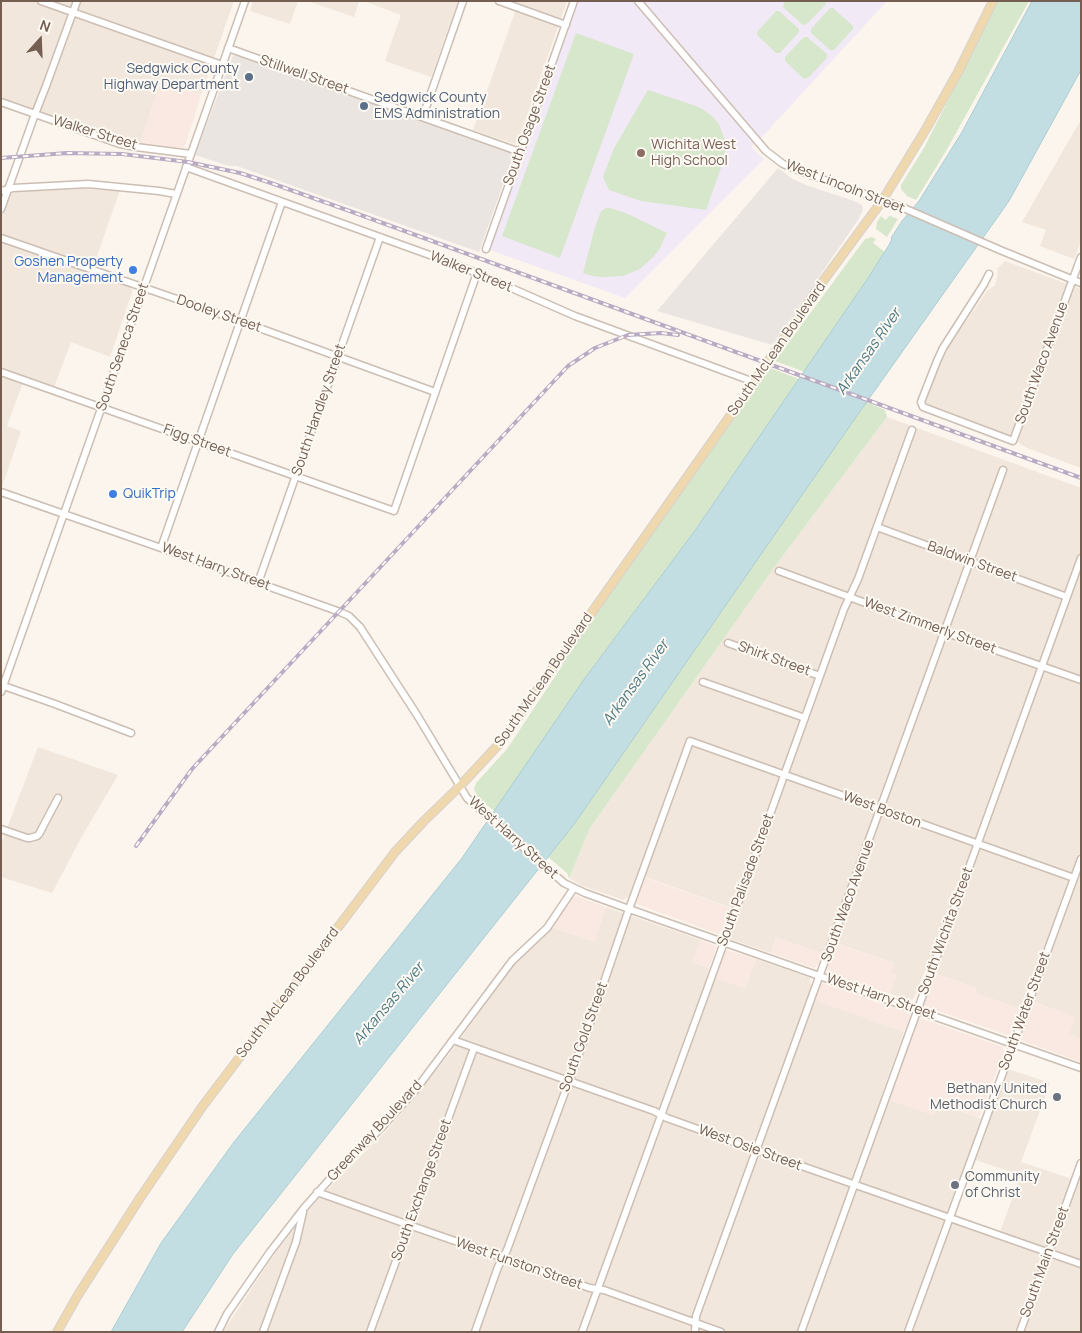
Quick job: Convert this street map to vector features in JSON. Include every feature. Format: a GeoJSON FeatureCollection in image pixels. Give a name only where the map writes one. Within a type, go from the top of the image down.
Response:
{"type":"FeatureCollection","features":[{"type":"Feature","properties":{"kind":"main road","name":"South McLean Boulevard"},"geometry":{"type":"LineString","coordinates":[[57,1332],[78,1294],[202,1107],[395,852],[500,743],[754,382],[815,292],[882,201],[958,72],[993,1]]}},
{"type":"Feature","properties":{"kind":"street"},"geometry":{"type":"LineString","coordinates":[[41,1],[222,65]]}},
{"type":"Feature","properties":{"kind":"street"},"geometry":{"type":"LineString","coordinates":[[1,209],[5,190],[77,1]]}},
{"type":"Feature","properties":{"kind":"street","name":"South Seneca Street"},"geometry":{"type":"LineString","coordinates":[[2,688],[245,1]]}},
{"type":"Feature","properties":{"kind":"street"},"geometry":{"type":"LineString","coordinates":[[423,116],[463,1]]}},
{"type":"Feature","properties":{"kind":"street"},"geometry":{"type":"LineString","coordinates":[[499,1],[566,25]]}},
{"type":"Feature","properties":{"kind":"street","name":"South Osage Street"},"geometry":{"type":"LineString","coordinates":[[486,249],[574,1]]}},
{"type":"Feature","properties":{"kind":"street","name":"West Lincoln Street"},"geometry":{"type":"LineString","coordinates":[[638,1],[772,156],[782,164],[899,206],[1081,283]]}},
{"type":"Feature","properties":{"kind":"street","name":"Stillwell Street"},"geometry":{"type":"LineString","coordinates":[[228,48],[520,152]]}},
{"type":"Feature","properties":{"kind":"street","name":"Walker Street"},"geometry":{"type":"LineString","coordinates":[[1,102],[120,144],[136,148],[191,154]]}},
{"type":"Feature","properties":{"kind":"street","name":"Walker Street"},"geometry":{"type":"LineString","coordinates":[[186,167],[477,273],[575,316],[754,382]]}},
{"type":"Feature","properties":{"kind":"street"},"geometry":{"type":"LineString","coordinates":[[5,190],[88,184],[176,194]]}},
{"type":"Feature","properties":{"kind":"street"},"geometry":{"type":"LineString","coordinates":[[161,548],[282,202]]}},
{"type":"Feature","properties":{"kind":"street","name":"South Handley Street"},"geometry":{"type":"LineString","coordinates":[[258,583],[380,237]]}},
{"type":"Feature","properties":{"kind":"street","name":"Dooley Street"},"geometry":{"type":"LineString","coordinates":[[1,238],[435,392]]}},
{"type":"Feature","properties":{"kind":"street","name":"South Waco Avenue"},"geometry":{"type":"LineString","coordinates":[[988,274],[984,284],[943,348],[921,402],[923,407],[1013,441],[1081,258]]}},
{"type":"Feature","properties":{"kind":"street"},"geometry":{"type":"LineString","coordinates":[[435,392],[477,273]]}},
{"type":"Feature","properties":{"kind":"street","name":"Figg Street"},"geometry":{"type":"LineString","coordinates":[[1,372],[394,511],[435,392]]}},
{"type":"Feature","properties":{"kind":"street","name":"South Palisade Street"},"geometry":{"type":"LineString","coordinates":[[582,1332],[844,609],[858,579],[912,430]]}},
{"type":"Feature","properties":{"kind":"street","name":"South Waco Avenue"},"geometry":{"type":"LineString","coordinates":[[694,1332],[696,1316],[1003,470]]}},
{"type":"Feature","properties":{"kind":"street","name":"West Harry Street"},"geometry":{"type":"LineString","coordinates":[[1,492],[348,616],[360,627],[417,715],[466,798],[564,883],[629,909],[1081,1068]]}},
{"type":"Feature","properties":{"kind":"street","name":"Baldwin Street"},"geometry":{"type":"LineString","coordinates":[[877,527],[1067,597]]}},
{"type":"Feature","properties":{"kind":"street","name":"South Wichita Street"},"geometry":{"type":"LineString","coordinates":[[801,1332],[1081,558]]}},
{"type":"Feature","properties":{"kind":"street","name":"West Zimmerly Street"},"geometry":{"type":"LineString","coordinates":[[779,571],[1081,680]]}},
{"type":"Feature","properties":{"kind":"street","name":"Shirk Street"},"geometry":{"type":"LineString","coordinates":[[728,643],[820,676]]}},
{"type":"Feature","properties":{"kind":"street"},"geometry":{"type":"LineString","coordinates":[[703,682],[805,718]]}},
{"type":"Feature","properties":{"kind":"street"},"geometry":{"type":"LineString","coordinates":[[2,688],[55,704],[130,734]]}},
{"type":"Feature","properties":{"kind":"street","name":"West Boston"},"geometry":{"type":"LineString","coordinates":[[690,742],[1074,878]]}},
{"type":"Feature","properties":{"kind":"street","name":"South Gold Street"},"geometry":{"type":"LineString","coordinates":[[475,1332],[690,742]]}},
{"type":"Feature","properties":{"kind":"street"},"geometry":{"type":"LineString","coordinates":[[1,829],[27,838],[34,838],[39,834],[58,798]]}},
{"type":"Feature","properties":{"kind":"street","name":"South Water Street"},"geometry":{"type":"LineString","coordinates":[[908,1332],[1080,862]]}},
{"type":"Feature","properties":{"kind":"street","name":"Greenway Boulevard"},"geometry":{"type":"LineString","coordinates":[[218,1332],[227,1314],[259,1267],[304,1208],[317,1192],[383,1126],[417,1088],[512,961],[547,928],[574,888]]}},
{"type":"Feature","properties":{"kind":"street","name":"West Osie Street"},"geometry":{"type":"LineString","coordinates":[[453,1040],[654,1111],[854,1185],[1081,1264]]}},
{"type":"Feature","properties":{"kind":"street","name":"South Exchange Street"},"geometry":{"type":"LineString","coordinates":[[370,1332],[474,1048]]}},
{"type":"Feature","properties":{"kind":"street","name":"South Main Street"},"geometry":{"type":"LineString","coordinates":[[1020,1332],[1081,1163]]}},
{"type":"Feature","properties":{"kind":"street","name":"West Funston Street"},"geometry":{"type":"LineString","coordinates":[[317,1192],[721,1332]]}},
{"type":"Feature","properties":{"kind":"street"},"geometry":{"type":"LineString","coordinates":[[263,1332],[296,1242],[304,1208]]}},
{"type":"Feature","properties":{"kind":"shaded area"},"geometry":{"type":"Polygon","coordinates":[[[1,1],[234,1],[201,95],[161,81],[140,143],[117,139],[1,98],[1,1]]]}},
{"type":"Feature","properties":{"kind":"shaded area"},"geometry":{"type":"Polygon","coordinates":[[[253,1],[298,1],[290,24],[250,11],[253,1]]]}},
{"type":"Feature","properties":{"kind":"shaded area"},"geometry":{"type":"Polygon","coordinates":[[[308,1],[359,1],[354,17],[308,1]]]}},
{"type":"Feature","properties":{"kind":"shaded area"},"geometry":{"type":"Polygon","coordinates":[[[364,1],[458,1],[431,77],[385,61],[401,15],[364,1]]]}},
{"type":"Feature","properties":{"kind":"shaded area"},"geometry":{"type":"Polygon","coordinates":[[[511,1],[567,1],[518,141],[514,144],[473,130],[518,4],[511,1]]]}},
{"type":"Feature","properties":{"kind":"shaded area","name":"Wichita West High School"},"geometry":{"type":"Polygon","coordinates":[[[577,1],[887,1],[751,147],[764,159],[625,298],[490,250],[577,1]]]}},
{"type":"Feature","properties":{"kind":"shaded area"},"geometry":{"type":"Polygon","coordinates":[[[233,55],[511,153],[513,156],[479,252],[237,166],[229,166],[195,155],[233,55]]]}},
{"type":"Feature","properties":{"kind":"shaded area"},"geometry":{"type":"Polygon","coordinates":[[[161,81],[201,95],[186,143],[181,148],[140,143],[161,81]]]}},
{"type":"Feature","properties":{"kind":"shaded area"},"geometry":{"type":"Polygon","coordinates":[[[1079,123],[1081,124],[1081,241],[1074,259],[1040,246],[1046,230],[1022,222],[1079,123]]]}},
{"type":"Feature","properties":{"kind":"shaded area"},"geometry":{"type":"Polygon","coordinates":[[[778,168],[793,179],[806,185],[857,202],[862,205],[863,210],[772,345],[657,311],[778,168]]]}},
{"type":"Feature","properties":{"kind":"shaded area"},"geometry":{"type":"Polygon","coordinates":[[[81,189],[120,190],[91,273],[130,287],[132,292],[110,357],[71,342],[54,387],[25,377],[7,426],[21,431],[2,487],[1,194],[81,189]]]}},
{"type":"Feature","properties":{"kind":"shaded area"},"geometry":{"type":"Polygon","coordinates":[[[1005,261],[1081,289],[1081,468],[1027,448],[1007,435],[930,407],[927,404],[926,400],[939,362],[987,291],[995,285],[997,269],[1005,261]]]}},
{"type":"Feature","properties":{"kind":"shaded area"},"geometry":{"type":"Polygon","coordinates":[[[887,417],[1081,488],[1081,1039],[1069,1034],[1074,1017],[1024,998],[1020,1009],[975,993],[976,988],[925,970],[912,1000],[890,994],[896,975],[891,973],[894,963],[828,940],[823,954],[776,937],[771,953],[730,939],[730,933],[738,910],[637,874],[629,896],[624,900],[582,886],[569,878],[590,828],[773,569],[887,417]]]}},
{"type":"Feature","properties":{"kind":"shaded area"},"geometry":{"type":"Polygon","coordinates":[[[38,747],[118,775],[81,838],[52,893],[1,877],[1,844],[38,747]]]}},
{"type":"Feature","properties":{"kind":"shaded area"},"geometry":{"type":"Polygon","coordinates":[[[643,877],[731,908],[723,931],[718,934],[637,904],[635,900],[643,877]]]}},
{"type":"Feature","properties":{"kind":"shaded area"},"geometry":{"type":"Polygon","coordinates":[[[576,896],[606,907],[594,942],[552,927],[572,898],[576,896]]]}},
{"type":"Feature","properties":{"kind":"shaded area"},"geometry":{"type":"Polygon","coordinates":[[[606,907],[701,940],[692,962],[709,968],[707,975],[745,988],[756,959],[810,978],[811,985],[808,997],[904,1032],[881,1097],[934,1115],[939,1103],[989,1122],[1008,1069],[1050,1083],[1021,1162],[1081,1182],[1081,1332],[223,1332],[271,1259],[309,1209],[389,1128],[447,1057],[515,963],[543,938],[552,927],[594,942],[606,907]],[[975,1160],[956,1213],[957,1216],[1000,1232],[1021,1175],[975,1160]]]}},
{"type":"Feature","properties":{"kind":"shaded area"},"geometry":{"type":"Polygon","coordinates":[[[776,937],[823,954],[819,964],[814,968],[771,953],[776,937]]]}},
{"type":"Feature","properties":{"kind":"shaded area"},"geometry":{"type":"Polygon","coordinates":[[[701,940],[716,946],[709,968],[692,962],[701,940]]]}},
{"type":"Feature","properties":{"kind":"shaded area"},"geometry":{"type":"Polygon","coordinates":[[[835,943],[894,963],[891,973],[896,975],[890,994],[827,972],[826,968],[835,943]]]}},
{"type":"Feature","properties":{"kind":"shaded area"},"geometry":{"type":"Polygon","coordinates":[[[726,950],[756,959],[745,988],[714,978],[726,950]]]}},
{"type":"Feature","properties":{"kind":"shaded area"},"geometry":{"type":"Polygon","coordinates":[[[933,973],[976,988],[975,993],[1020,1009],[1010,1034],[1007,1035],[924,1005],[923,1002],[933,973]]]}},
{"type":"Feature","properties":{"kind":"shaded area"},"geometry":{"type":"Polygon","coordinates":[[[822,983],[909,1013],[910,1018],[904,1032],[814,1000],[822,983]]]}},
{"type":"Feature","properties":{"kind":"shaded area"},"geometry":{"type":"Polygon","coordinates":[[[1033,1002],[1075,1017],[1069,1034],[1081,1039],[1081,1062],[1021,1039],[1033,1002]]]}},
{"type":"Feature","properties":{"kind":"shaded area"},"geometry":{"type":"Polygon","coordinates":[[[920,1018],[1003,1047],[1004,1052],[979,1118],[940,1103],[934,1116],[889,1100],[920,1018]]]}},
{"type":"Feature","properties":{"kind":"green space"},"geometry":{"type":"Polygon","coordinates":[[[785,1],[825,1],[826,4],[807,24],[803,25],[783,7],[785,1]]]}},
{"type":"Feature","properties":{"kind":"green space"},"geometry":{"type":"Polygon","coordinates":[[[998,1],[1029,1],[946,151],[916,200],[907,196],[901,189],[901,185],[924,148],[998,1]]]}},
{"type":"Feature","properties":{"kind":"green space"},"geometry":{"type":"Polygon","coordinates":[[[830,8],[833,8],[853,26],[853,29],[834,50],[830,50],[811,33],[811,29],[830,8]]]}},
{"type":"Feature","properties":{"kind":"green space"},"geometry":{"type":"Polygon","coordinates":[[[776,11],[779,11],[799,29],[799,32],[780,53],[776,53],[757,35],[757,32],[776,11]]]}},
{"type":"Feature","properties":{"kind":"green space"},"geometry":{"type":"Polygon","coordinates":[[[576,33],[634,54],[560,258],[502,236],[576,33]]]}},
{"type":"Feature","properties":{"kind":"green space"},"geometry":{"type":"Polygon","coordinates":[[[804,37],[807,37],[827,54],[827,58],[808,78],[804,79],[785,61],[785,57],[804,37]]]}},
{"type":"Feature","properties":{"kind":"green space"},"geometry":{"type":"Polygon","coordinates":[[[648,90],[696,106],[713,117],[719,124],[725,141],[725,157],[706,210],[641,201],[609,190],[603,177],[614,148],[648,90]]]}},
{"type":"Feature","properties":{"kind":"green space"},"geometry":{"type":"Polygon","coordinates":[[[606,208],[628,214],[667,233],[659,250],[652,258],[640,269],[623,276],[603,277],[583,273],[595,227],[601,211],[606,208]]]}},
{"type":"Feature","properties":{"kind":"green space"},"geometry":{"type":"Polygon","coordinates":[[[881,216],[886,220],[890,216],[898,219],[887,237],[876,229],[877,222],[881,216]]]}},
{"type":"Feature","properties":{"kind":"green space"},"geometry":{"type":"Polygon","coordinates":[[[872,237],[876,239],[873,243],[885,252],[805,372],[775,361],[865,239],[872,237]]]}},
{"type":"Feature","properties":{"kind":"green space"},"geometry":{"type":"Polygon","coordinates":[[[770,368],[799,379],[694,532],[585,678],[495,811],[478,799],[474,789],[476,783],[507,749],[562,666],[567,654],[770,368]]]}},
{"type":"Feature","properties":{"kind":"green space"},"geometry":{"type":"Polygon","coordinates":[[[866,402],[885,410],[887,417],[773,569],[590,828],[569,878],[567,873],[548,857],[575,823],[866,402]]]}},
{"type":"Feature","properties":{"kind":"water","name":"Arkansas River"},"geometry":{"type":"Polygon","coordinates":[[[1032,1],[1081,1],[1081,70],[1009,201],[856,417],[575,823],[233,1254],[182,1332],[111,1332],[161,1243],[234,1142],[462,858],[585,678],[694,532],[868,278],[902,221],[919,201],[962,132],[1032,1]]]}},
{"type":"Feature","properties":{"kind":"railway"},"geometry":{"type":"LineString","coordinates":[[1,158],[67,153],[122,154],[188,162],[240,173],[358,214],[1081,478]]}},
{"type":"Feature","properties":{"kind":"railway"},"geometry":{"type":"LineString","coordinates":[[136,846],[192,769],[568,366],[595,348],[628,335],[661,333],[678,335]]}},
{"type":"Feature","properties":{"kind":"place","name":"Sedgwick County Highway Department"},"geometry":{"type":"Point","coordinates":[249,77]}},
{"type":"Feature","properties":{"kind":"place","name":"Sedgwick County EMS Administration"},"geometry":{"type":"Point","coordinates":[364,106]}},
{"type":"Feature","properties":{"kind":"place","name":"Wichita West High School"},"geometry":{"type":"Point","coordinates":[641,153]}},
{"type":"Feature","properties":{"kind":"place","name":"Goshen Property Management"},"geometry":{"type":"Point","coordinates":[133,270]}},
{"type":"Feature","properties":{"kind":"place","name":"QuikTrip"},"geometry":{"type":"Point","coordinates":[113,494]}},
{"type":"Feature","properties":{"kind":"place","name":"Bethany United Methodist Church"},"geometry":{"type":"Point","coordinates":[1057,1097]}},
{"type":"Feature","properties":{"kind":"place","name":"Community of Christ"},"geometry":{"type":"Point","coordinates":[955,1185]}}]}
